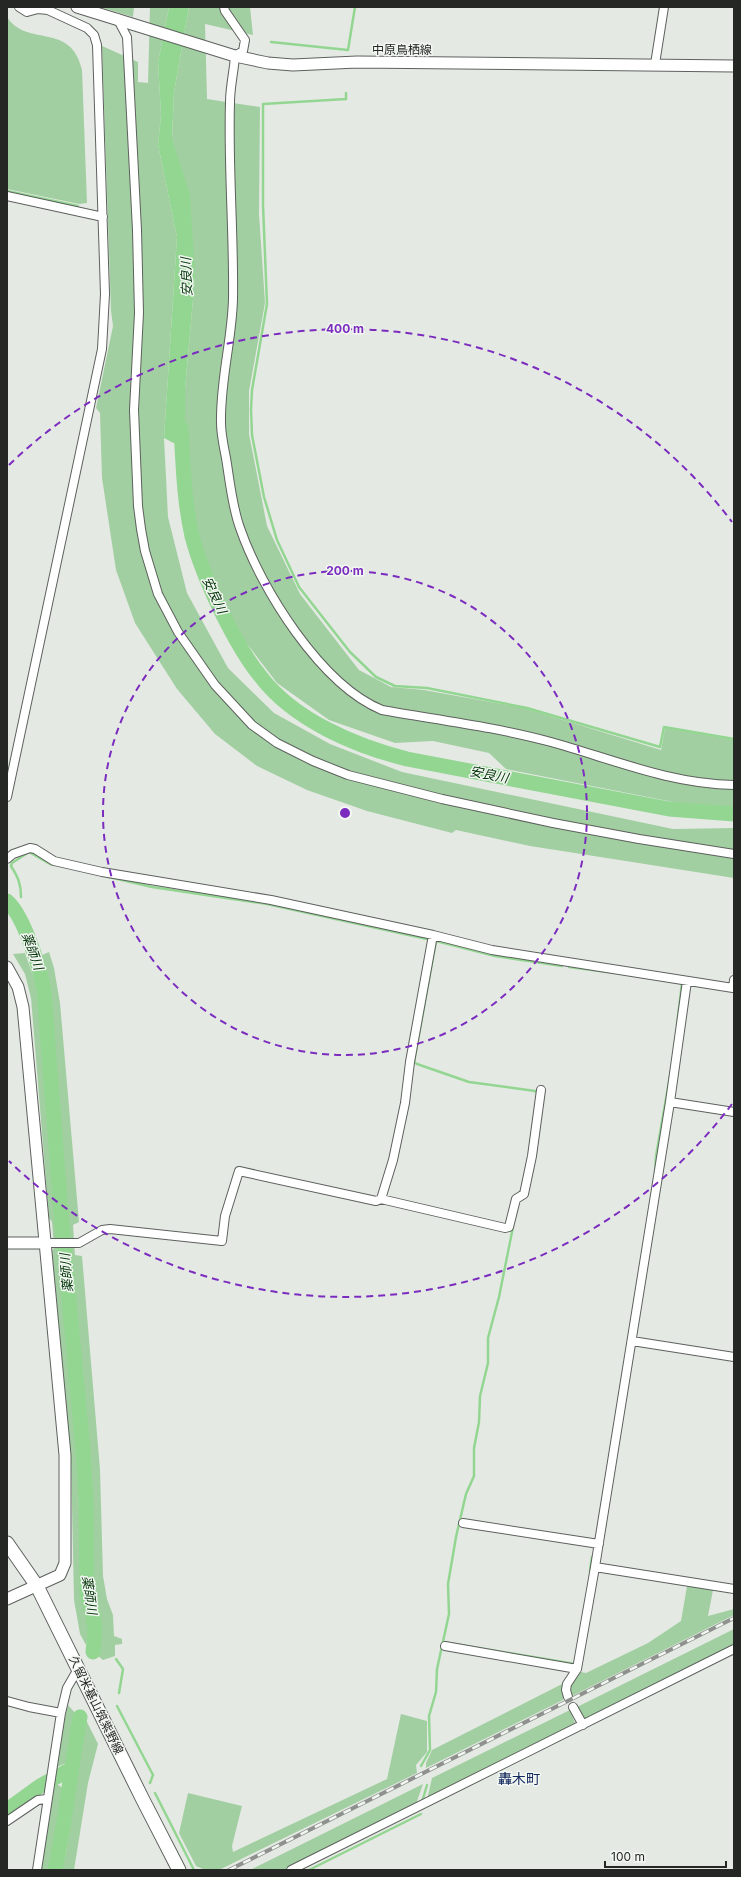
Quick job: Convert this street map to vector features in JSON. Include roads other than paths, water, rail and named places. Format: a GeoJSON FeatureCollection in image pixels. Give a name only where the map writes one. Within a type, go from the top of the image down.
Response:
{"type":"FeatureCollection","features":[{"type":"Feature","properties":{"kind":"main road","name":"久留米基山筑紫野線"},"geometry":{"type":"LineString","coordinates":[[7,1543],[37,1586],[179,1870]]}},
{"type":"Feature","properties":{"kind":"street"},"geometry":{"type":"LineString","coordinates":[[7,797],[102,349],[105,294],[96,45],[94,35],[87,28],[48,10],[38,9],[27,12],[19,7]]}},
{"type":"Feature","properties":{"kind":"street","name":"中原鳥栖線"},"geometry":{"type":"LineString","coordinates":[[77,7],[91,9],[231,54],[268,62],[293,64],[347,62],[734,66]]}},
{"type":"Feature","properties":{"kind":"street"},"geometry":{"type":"LineString","coordinates":[[224,7],[225,11],[245,40],[243,51],[231,54],[230,101],[233,300],[222,389],[221,424],[233,503],[240,528],[260,574],[285,617],[316,657],[344,688],[368,705],[382,710],[506,731],[553,743],[671,778],[734,785]]}},
{"type":"Feature","properties":{"kind":"street"},"geometry":{"type":"LineString","coordinates":[[655,64],[664,7]]}},
{"type":"Feature","properties":{"kind":"street"},"geometry":{"type":"LineString","coordinates":[[117,18],[127,37],[137,222],[139,313],[134,410],[141,529],[151,573],[158,594],[186,644],[215,685],[252,725],[277,742],[313,761],[348,775],[442,799],[553,823],[639,839],[734,854]]}},
{"type":"Feature","properties":{"kind":"street"},"geometry":{"type":"LineString","coordinates":[[7,196],[103,216]]}},
{"type":"Feature","properties":{"kind":"street"},"geometry":{"type":"LineString","coordinates":[[7,859],[13,854],[30,848],[35,849],[54,861],[102,872],[272,900],[432,939],[492,950],[733,988],[734,980]]}},
{"type":"Feature","properties":{"kind":"street"},"geometry":{"type":"LineString","coordinates":[[381,1199],[393,1160],[405,1103],[410,1062],[432,939]]}},
{"type":"Feature","properties":{"kind":"street"},"geometry":{"type":"LineString","coordinates":[[7,967],[18,987],[23,1007],[44,1243],[66,1455],[66,1534],[64,1569],[60,1575],[7,1599]]}},
{"type":"Feature","properties":{"kind":"street"},"geometry":{"type":"LineString","coordinates":[[568,1697],[566,1690],[577,1669],[599,1544],[688,981]]}},
{"type":"Feature","properties":{"kind":"street"},"geometry":{"type":"LineString","coordinates":[[7,1243],[79,1243],[102,1230],[110,1229],[222,1241],[225,1216],[239,1171],[376,1201],[381,1199],[506,1228],[509,1227],[519,1198],[524,1194],[532,1156],[541,1090]]}},
{"type":"Feature","properties":{"kind":"street"},"geometry":{"type":"LineString","coordinates":[[670,1102],[734,1112]]}},
{"type":"Feature","properties":{"kind":"street"},"geometry":{"type":"LineString","coordinates":[[632,1341],[734,1357]]}},
{"type":"Feature","properties":{"kind":"street"},"geometry":{"type":"LineString","coordinates":[[463,1523],[599,1544]]}},
{"type":"Feature","properties":{"kind":"street"},"geometry":{"type":"LineString","coordinates":[[595,1567],[734,1589]]}},
{"type":"Feature","properties":{"kind":"street"},"geometry":{"type":"LineString","coordinates":[[445,1646],[577,1669]]}},
{"type":"Feature","properties":{"kind":"street"},"geometry":{"type":"LineString","coordinates":[[291,1870],[734,1649]]}},
{"type":"Feature","properties":{"kind":"street"},"geometry":{"type":"LineString","coordinates":[[37,1870],[51,1770],[61,1713],[67,1688],[78,1669]]}},
{"type":"Feature","properties":{"kind":"street"},"geometry":{"type":"LineString","coordinates":[[7,1701],[61,1713]]}},
{"type":"Feature","properties":{"kind":"street"},"geometry":{"type":"LineString","coordinates":[[573,1707],[583,1725]]}},
{"type":"Feature","properties":{"kind":"street"},"geometry":{"type":"LineString","coordinates":[[7,1821],[48,1795]]}},
{"type":"Feature","properties":{"kind":"water"},"geometry":{"type":"Polygon","coordinates":[[[169,7],[189,7],[174,92],[172,139],[190,194],[195,277],[185,389],[185,449],[164,438],[177,237],[158,145],[161,115],[158,62],[169,7]]]}},
{"type":"Feature","properties":{"kind":"waterway"},"geometry":{"type":"LineString","coordinates":[[271,42],[348,50],[355,7]]}},
{"type":"Feature","properties":{"kind":"waterway"},"geometry":{"type":"LineString","coordinates":[[346,93],[346,99],[263,104],[263,205],[267,304],[252,390],[252,435],[264,497],[277,540],[299,587],[350,652],[376,677],[395,686],[427,688],[527,708],[660,747],[664,727],[734,739]]}},
{"type":"Feature","properties":{"kind":"waterway"},"geometry":{"type":"LineString","coordinates":[[7,191],[78,206]]}},
{"type":"Feature","properties":{"kind":"waterway","name":"安良川"},"geometry":{"type":"LineString","coordinates":[[181,428],[184,482],[189,523],[198,556],[209,585],[235,638],[255,670],[290,706],[308,718],[347,739],[387,754],[407,759],[669,809],[734,814]]}},
{"type":"Feature","properties":{"kind":"waterway"},"geometry":{"type":"LineString","coordinates":[[21,897],[20,884],[11,866],[12,863],[29,852],[50,864],[56,865]]}},
{"type":"Feature","properties":{"kind":"waterway"},"geometry":{"type":"LineString","coordinates":[[109,877],[152,887],[267,904],[436,941],[414,1062],[469,1082],[535,1091],[538,1094]]}},
{"type":"Feature","properties":{"kind":"waterway","name":"薬師川"},"geometry":{"type":"LineString","coordinates":[[7,901],[13,908],[25,930],[35,956],[44,991],[62,1225],[83,1450],[86,1501],[87,1594],[93,1614],[95,1631],[93,1652]]}},
{"type":"Feature","properties":{"kind":"waterway"},"geometry":{"type":"LineString","coordinates":[[436,941],[495,956],[562,966]]}},
{"type":"Feature","properties":{"kind":"waterway"},"geometry":{"type":"LineString","coordinates":[[569,967],[615,973]]}},
{"type":"Feature","properties":{"kind":"waterway"},"geometry":{"type":"LineString","coordinates":[[677,1025],[682,983],[680,983]]}},
{"type":"Feature","properties":{"kind":"waterway"},"geometry":{"type":"LineString","coordinates":[[655,1172],[656,1156],[671,1070]]}},
{"type":"Feature","properties":{"kind":"waterway"},"geometry":{"type":"LineString","coordinates":[[421,1766],[430,1750],[429,1716],[436,1692],[437,1669],[449,1614],[448,1584],[456,1537],[466,1494],[474,1476],[474,1448],[479,1422],[480,1396],[488,1363],[488,1338],[499,1297],[513,1227]]}},
{"type":"Feature","properties":{"kind":"waterway"},"geometry":{"type":"LineString","coordinates":[[590,1570],[592,1557]]}},
{"type":"Feature","properties":{"kind":"waterway"},"geometry":{"type":"LineString","coordinates":[[443,1642],[575,1664],[575,1662]]}},
{"type":"Feature","properties":{"kind":"waterway"},"geometry":{"type":"LineString","coordinates":[[116,1659],[123,1669],[119,1693]]}},
{"type":"Feature","properties":{"kind":"waterway"},"geometry":{"type":"LineString","coordinates":[[117,1706],[153,1775],[150,1783]]}},
{"type":"Feature","properties":{"kind":"waterway","name":"薬師川"},"geometry":{"type":"LineString","coordinates":[[55,1870],[80,1717]]}},
{"type":"Feature","properties":{"kind":"waterway"},"geometry":{"type":"LineString","coordinates":[[7,1810],[40,1786],[71,1769]]}},
{"type":"Feature","properties":{"kind":"waterway"},"geometry":{"type":"LineString","coordinates":[[422,1802],[427,1785]]}},
{"type":"Feature","properties":{"kind":"waterway"},"geometry":{"type":"LineString","coordinates":[[155,1793],[194,1870]]}},
{"type":"Feature","properties":{"kind":"waterway"},"geometry":{"type":"LineString","coordinates":[[309,1870],[421,1814]]}},
{"type":"Feature","properties":{"kind":"railway"},"geometry":{"type":"LineString","coordinates":[[229,1870],[734,1618]]}},
{"type":"Feature","properties":{"kind":"district","name":"轟木町"},"geometry":{"type":"Point","coordinates":[519,1779]}}]}
